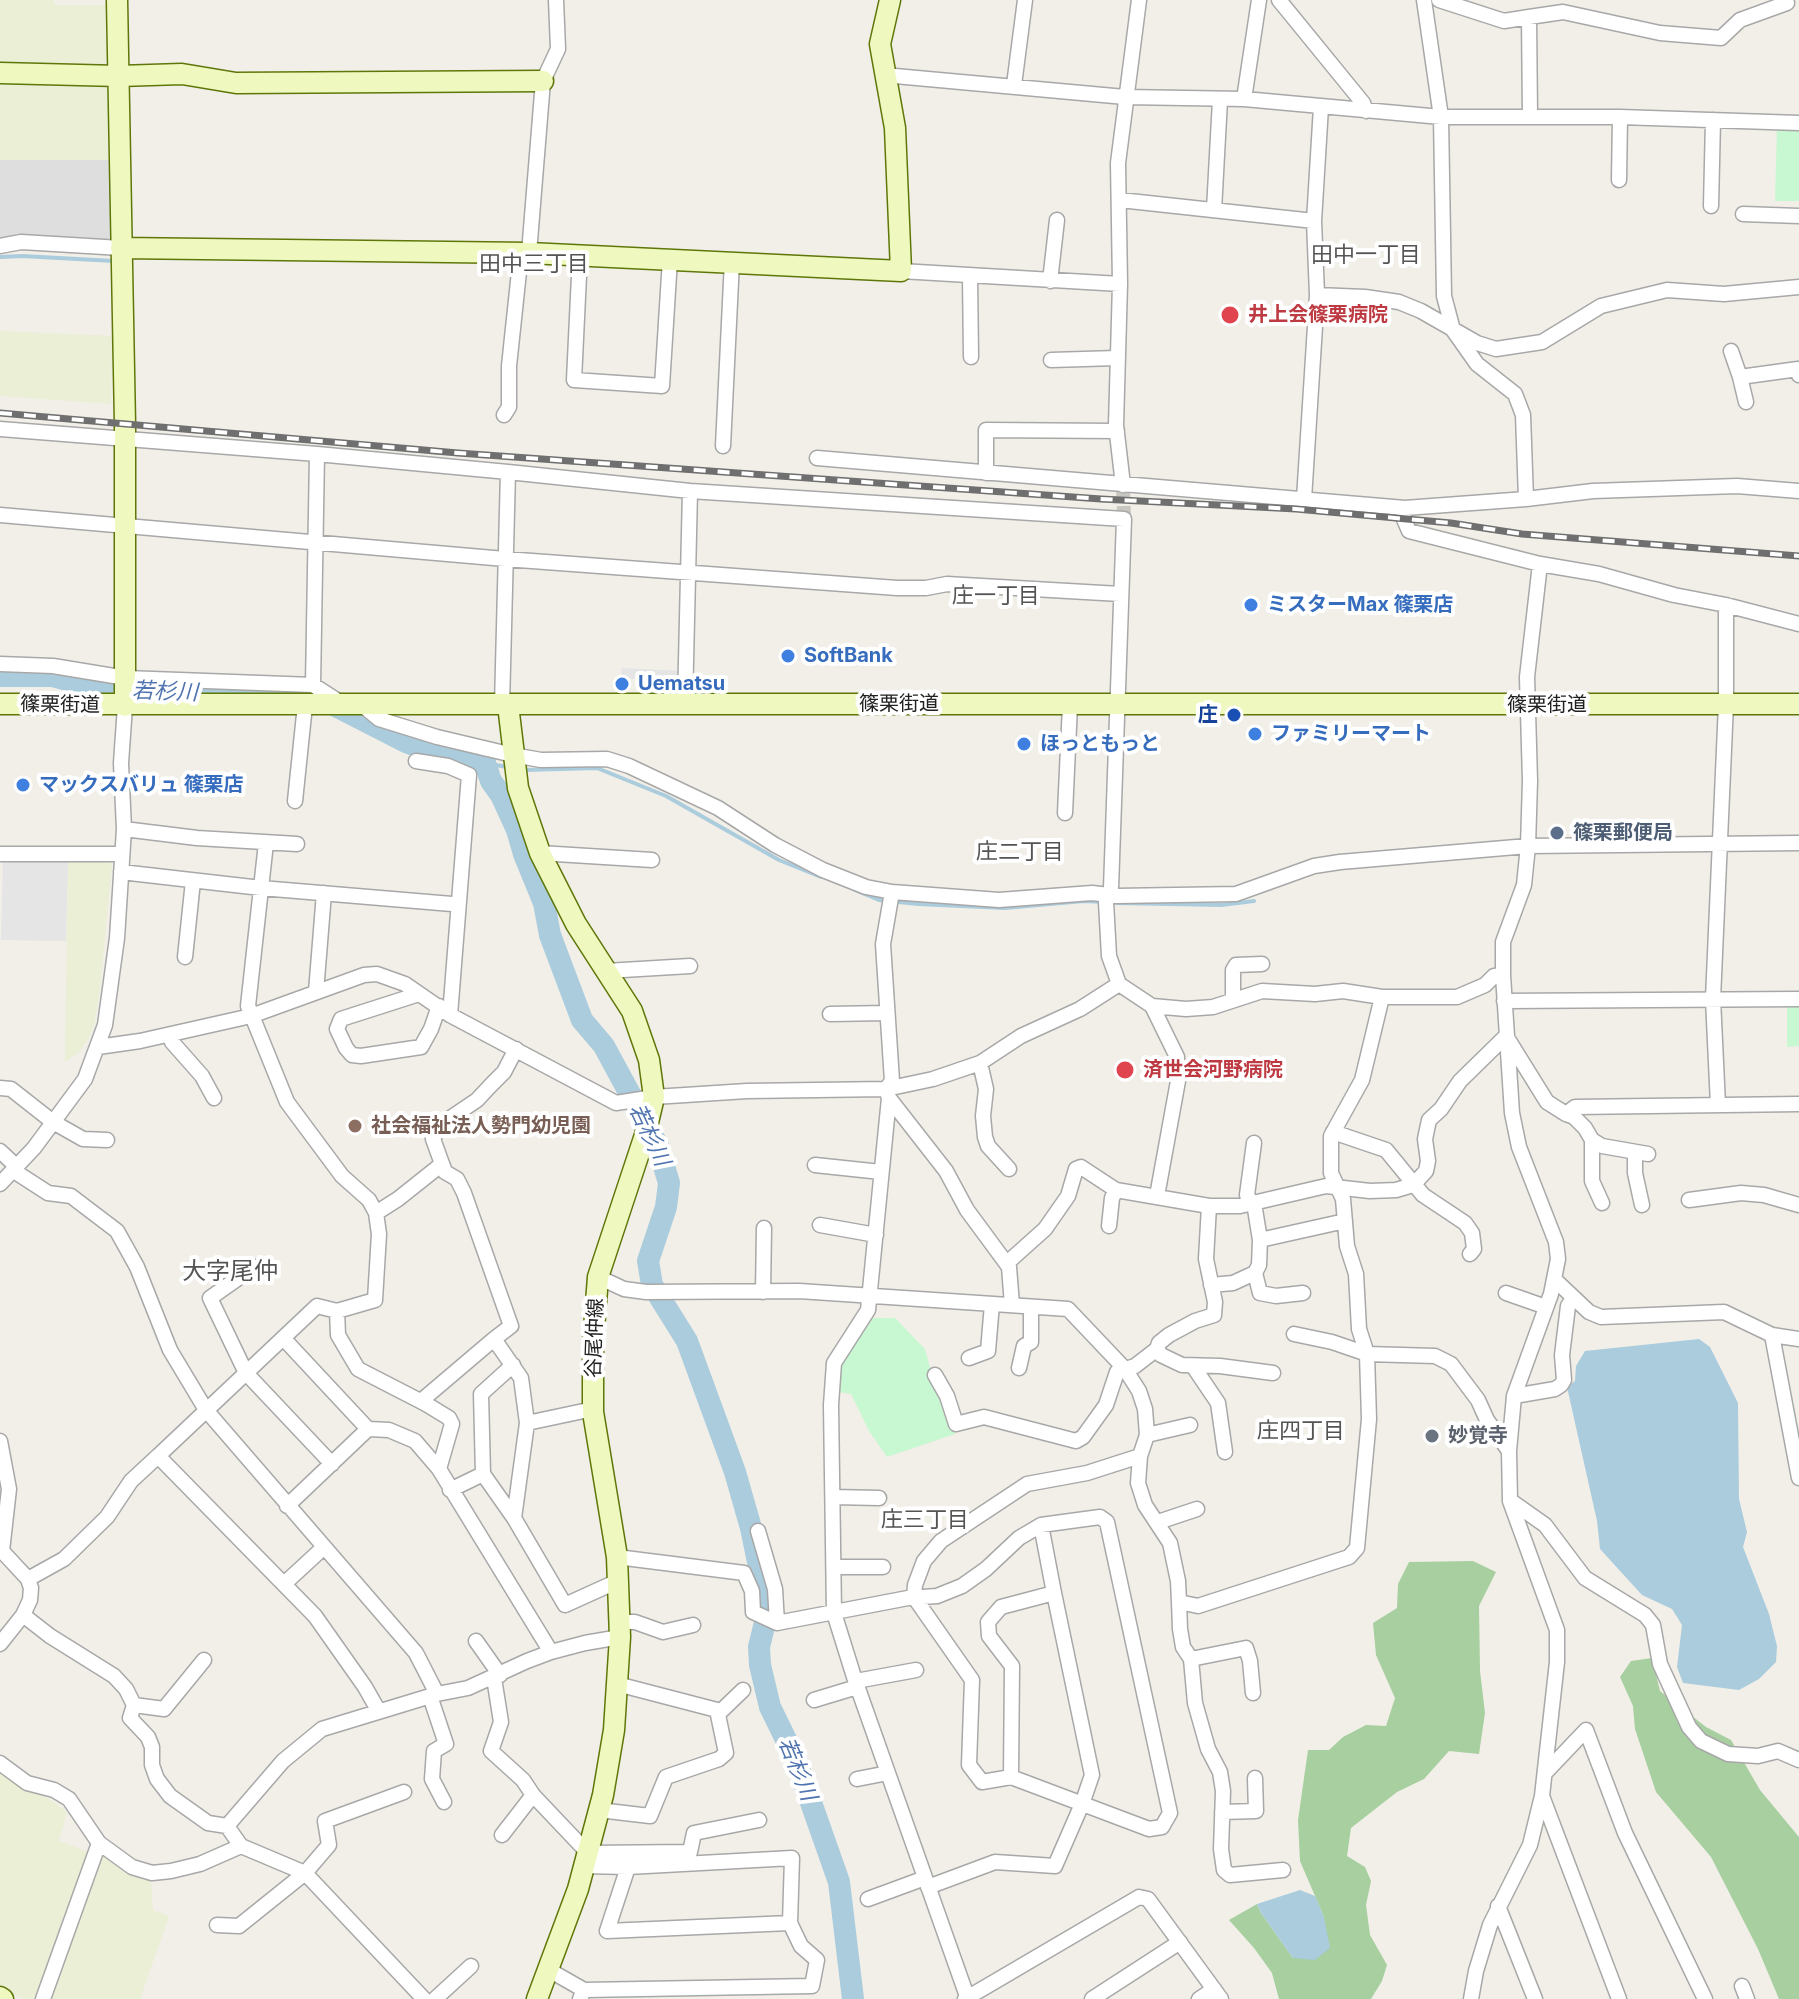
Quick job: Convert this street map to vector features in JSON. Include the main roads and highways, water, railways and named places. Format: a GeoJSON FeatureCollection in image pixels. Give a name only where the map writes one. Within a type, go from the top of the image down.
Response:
{"type":"FeatureCollection","features":[{"type":"Feature","properties":{"kind":"main road"},"geometry":{"type":"LineString","coordinates":[[117,0],[126,691]]}},
{"type":"Feature","properties":{"kind":"main road"},"geometry":{"type":"LineString","coordinates":[[121,248],[525,253],[901,271],[895,128],[880,44],[890,0]]}},
{"type":"Feature","properties":{"kind":"main road"},"geometry":{"type":"LineString","coordinates":[[0,73],[182,74],[236,83],[543,81]]}},
{"type":"Feature","properties":{"kind":"main road","name":"篠栗街道"},"geometry":{"type":"LineString","coordinates":[[0,704],[126,691],[309,699],[348,705],[1799,704]]}},
{"type":"Feature","properties":{"kind":"main road","name":"谷尾仲線"},"geometry":{"type":"LineString","coordinates":[[505,705],[518,788],[540,853],[576,924],[632,1011],[645,1043],[649,1103],[645,1135],[598,1277],[593,1342],[593,1409],[617,1557],[620,1630],[614,1730],[586,1859],[537,1999]]}},
{"type":"Feature","properties":{"kind":"water"},"geometry":{"type":"Polygon","coordinates":[[[1699,1339],[1710,1347],[1738,1403],[1739,1499],[1747,1532],[1743,1547],[1769,1614],[1777,1646],[1776,1662],[1759,1679],[1739,1690],[1683,1683],[1677,1667],[1682,1625],[1672,1609],[1642,1595],[1600,1549],[1597,1521],[1567,1387],[1575,1381],[1576,1366],[1585,1351],[1699,1339]]]}},
{"type":"Feature","properties":{"kind":"water"},"geometry":{"type":"Polygon","coordinates":[[[1300,1890],[1315,1896],[1324,1917],[1330,1948],[1315,1960],[1293,1958],[1257,1904],[1300,1890]]]}},
{"type":"Feature","properties":{"kind":"waterway"},"geometry":{"type":"LineString","coordinates":[[0,257],[114,261]]}},
{"type":"Feature","properties":{"kind":"waterway","name":"若杉川"},"geometry":{"type":"LineString","coordinates":[[0,676],[52,676],[100,689],[157,693],[225,689],[308,692],[406,742],[429,751],[471,757],[485,763],[517,830],[544,903],[550,935],[582,1020],[604,1046],[658,1146],[669,1183],[666,1207],[648,1261],[652,1285],[687,1341],[735,1472],[751,1528],[768,1610],[759,1647],[760,1665],[770,1707],[796,1760],[839,1882],[853,1999]]}},
{"type":"Feature","properties":{"kind":"waterway"},"geometry":{"type":"LineString","coordinates":[[485,763],[507,767]]}},
{"type":"Feature","properties":{"kind":"waterway"},"geometry":{"type":"LineString","coordinates":[[524,770],[597,768],[666,796],[779,860],[821,877]]}},
{"type":"Feature","properties":{"kind":"waterway"},"geometry":{"type":"LineString","coordinates":[[855,890],[879,900],[918,904],[1005,908],[1104,902]]}},
{"type":"Feature","properties":{"kind":"waterway"},"geometry":{"type":"LineString","coordinates":[[1117,903],[1221,905],[1254,901]]}},
{"type":"Feature","properties":{"kind":"tunnel"},"geometry":{"type":"LineString","coordinates":[[1123,485],[1124,519]]}},
{"type":"Feature","properties":{"kind":"railway"},"geometry":{"type":"LineString","coordinates":[[0,413],[458,453],[1101,499],[1296,509],[1451,523],[1522,534],[1799,556]]}},
{"type":"Feature","properties":{"kind":"place","name":"井上会篠栗病院"},"geometry":{"type":"Point","coordinates":[1230,315]}},
{"type":"Feature","properties":{"kind":"place","name":"ミスターMax 篠栗店"},"geometry":{"type":"Point","coordinates":[1251,605]}},
{"type":"Feature","properties":{"kind":"place","name":"SoftBank"},"geometry":{"type":"Point","coordinates":[788,656]}},
{"type":"Feature","properties":{"kind":"place","name":"Uematsu"},"geometry":{"type":"Point","coordinates":[622,684]}},
{"type":"Feature","properties":{"kind":"place","name":"庄"},"geometry":{"type":"Point","coordinates":[1234,715]}},
{"type":"Feature","properties":{"kind":"place","name":"ファミリーマート"},"geometry":{"type":"Point","coordinates":[1255,734]}},
{"type":"Feature","properties":{"kind":"place","name":"ほっともっと"},"geometry":{"type":"Point","coordinates":[1024,744]}},
{"type":"Feature","properties":{"kind":"place","name":"マックスバリュ 篠栗店"},"geometry":{"type":"Point","coordinates":[23,785]}},
{"type":"Feature","properties":{"kind":"place","name":"篠栗郵便局"},"geometry":{"type":"Point","coordinates":[1557,833]}},
{"type":"Feature","properties":{"kind":"place","name":"済世会河野病院"},"geometry":{"type":"Point","coordinates":[1125,1070]}},
{"type":"Feature","properties":{"kind":"place","name":"社会福祉法人勢門幼児園"},"geometry":{"type":"Point","coordinates":[355,1126]}},
{"type":"Feature","properties":{"kind":"place","name":"妙覚寺"},"geometry":{"type":"Point","coordinates":[1432,1436]}},
{"type":"Feature","properties":{"kind":"district","name":"田中一丁目"},"geometry":{"type":"Point","coordinates":[1366,255]}},
{"type":"Feature","properties":{"kind":"district","name":"田中三丁目"},"geometry":{"type":"Point","coordinates":[534,264]}},
{"type":"Feature","properties":{"kind":"district","name":"庄一丁目"},"geometry":{"type":"Point","coordinates":[996,596]}},
{"type":"Feature","properties":{"kind":"district","name":"庄二丁目"},"geometry":{"type":"Point","coordinates":[1020,852]}},
{"type":"Feature","properties":{"kind":"district","name":"大字尾仲"},"geometry":{"type":"Point","coordinates":[230,1272]}},
{"type":"Feature","properties":{"kind":"district","name":"庄四丁目"},"geometry":{"type":"Point","coordinates":[1301,1431]}},
{"type":"Feature","properties":{"kind":"district","name":"庄三丁目"},"geometry":{"type":"Point","coordinates":[925,1520]}}]}
